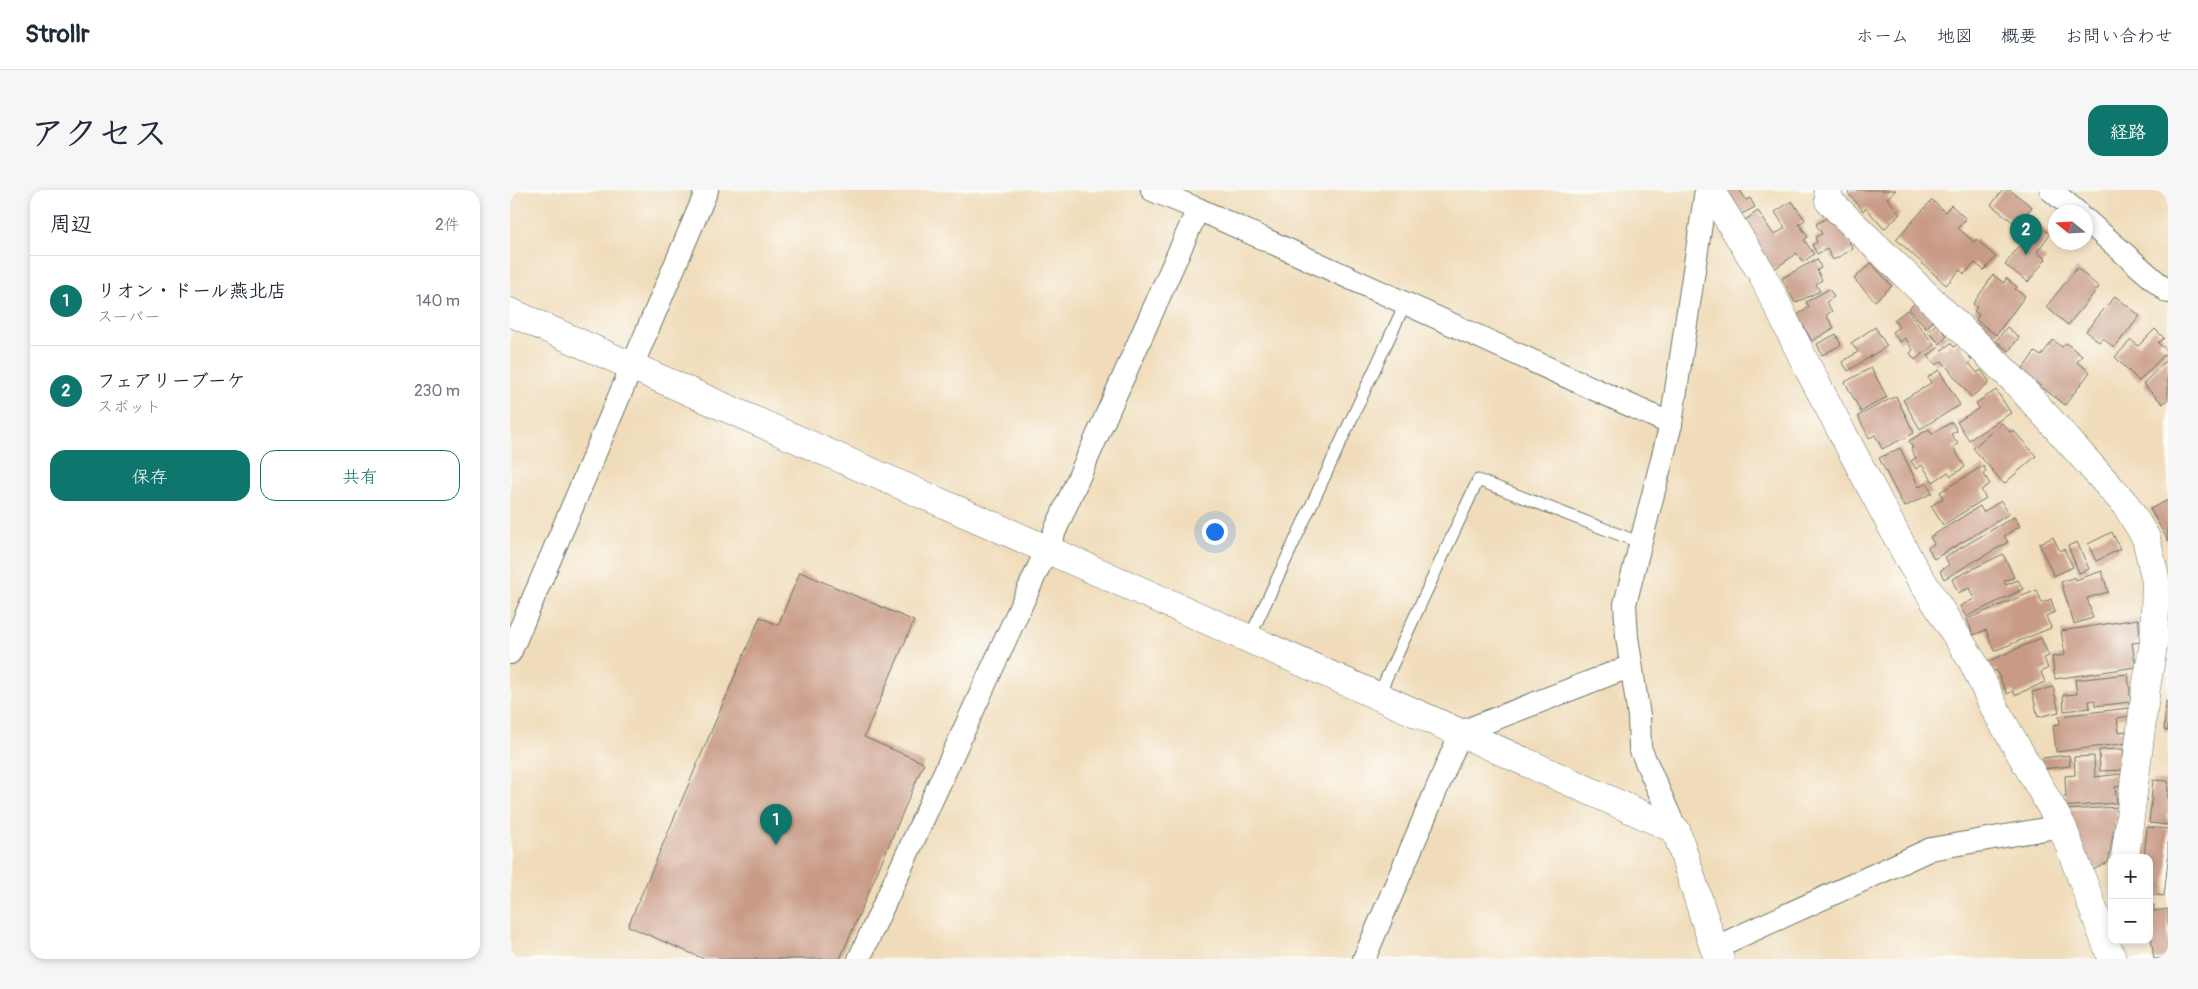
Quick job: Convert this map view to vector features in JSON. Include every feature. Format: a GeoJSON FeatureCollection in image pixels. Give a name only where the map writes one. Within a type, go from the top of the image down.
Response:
{"type":"FeatureCollection","features":[{"type":"Feature","properties":{"kind":"street"},"geometry":{"type":"LineString","coordinates":[[510,653],[707,190]]}},
{"type":"Feature","properties":{"kind":"street"},"geometry":{"type":"LineString","coordinates":[[1152,190],[1198,209],[1671,424]]}},
{"type":"Feature","properties":{"kind":"street"},"geometry":{"type":"LineString","coordinates":[[1708,190],[1671,424],[1625,604],[1640,748],[1676,830],[1717,953],[1931,849],[2062,826]]}},
{"type":"Feature","properties":{"kind":"street"},"geometry":{"type":"LineString","coordinates":[[1708,190],[1762,272],[1807,366],[1912,565],[1973,662],[1995,709],[2062,826],[2112,959]]}},
{"type":"Feature","properties":{"kind":"street"},"geometry":{"type":"LineString","coordinates":[[1828,190],[1829,200],[2013,379],[2126,505],[2146,538],[2156,582],[2154,641],[2146,688],[2125,854]]}},
{"type":"Feature","properties":{"kind":"street"},"geometry":{"type":"LineString","coordinates":[[2051,190],[2069,205]]}},
{"type":"Feature","properties":{"kind":"street"},"geometry":{"type":"LineString","coordinates":[[859,959],[1046,551],[1198,209]]}},
{"type":"Feature","properties":{"kind":"street"},"geometry":{"type":"LineString","coordinates":[[2093,226],[2168,292]]}},
{"type":"Feature","properties":{"kind":"street"},"geometry":{"type":"LineString","coordinates":[[510,312],[1046,551],[1460,732],[1676,830]]}},
{"type":"Feature","properties":{"kind":"street"},"geometry":{"type":"LineString","coordinates":[[1364,959],[1460,732],[1631,666]]}},
{"type":"Feature","properties":{"kind":"street"},"geometry":{"type":"LineString","coordinates":[[2126,944],[2129,959]]}},
{"type":"Feature","properties":{"kind":"lane"},"geometry":{"type":"LineString","coordinates":[[1249,639],[1405,304]]}},
{"type":"Feature","properties":{"kind":"lane"},"geometry":{"type":"LineString","coordinates":[[1378,696],[1478,480],[1641,543]]}},
{"type":"Feature","properties":{"kind":"building"},"geometry":{"type":"Polygon","coordinates":[[[1722,190],[1740,190],[1746,200],[1750,198],[1755,207],[1738,216],[1722,190]]]}},
{"type":"Feature","properties":{"kind":"building"},"geometry":{"type":"Polygon","coordinates":[[[1851,190],[1896,190],[1887,198],[1900,214],[1884,229],[1866,208],[1863,211],[1848,193],[1851,190]]]}},
{"type":"Feature","properties":{"kind":"building"},"geometry":{"type":"Polygon","coordinates":[[[2003,190],[2010,190],[2032,207],[2017,225],[1991,205],[2003,190]]]}},
{"type":"Feature","properties":{"kind":"building"},"geometry":{"type":"Polygon","coordinates":[[[1932,200],[1945,212],[1951,205],[1966,219],[1958,228],[1974,242],[1976,239],[1996,257],[1984,270],[1975,263],[1964,274],[1960,270],[1946,285],[1896,239],[1932,200]]]}},
{"type":"Feature","properties":{"kind":"building"},"geometry":{"type":"Polygon","coordinates":[[[1792,201],[1805,220],[1799,224],[1808,237],[1804,240],[1814,254],[1803,262],[1797,253],[1773,270],[1741,223],[1758,211],[1774,235],[1785,228],[1775,212],[1792,201]]]}},
{"type":"Feature","properties":{"kind":"building"},"geometry":{"type":"Polygon","coordinates":[[[1834,214],[1853,249],[1833,260],[1827,249],[1817,254],[1812,245],[1817,242],[1815,237],[1822,234],[1816,224],[1834,214]]]}},
{"type":"Feature","properties":{"kind":"building"},"geometry":{"type":"Polygon","coordinates":[[[2035,223],[2048,233],[2048,237],[2037,252],[2046,259],[2028,282],[2005,265],[2035,223]]]}},
{"type":"Feature","properties":{"kind":"building"},"geometry":{"type":"Polygon","coordinates":[[[1817,259],[1821,268],[1817,270],[1822,280],[1816,284],[1820,291],[1795,303],[1782,278],[1817,259]]]}},
{"type":"Feature","properties":{"kind":"building"},"geometry":{"type":"Polygon","coordinates":[[[1871,263],[1892,286],[1875,301],[1854,279],[1871,263]]]}},
{"type":"Feature","properties":{"kind":"building"},"geometry":{"type":"Polygon","coordinates":[[[2077,268],[2099,287],[2068,325],[2046,307],[2077,268]]]}},
{"type":"Feature","properties":{"kind":"building"},"geometry":{"type":"Polygon","coordinates":[[[1993,275],[2004,283],[2006,278],[2017,287],[2015,289],[2025,296],[1996,335],[1976,320],[1979,315],[1974,311],[1977,307],[1973,304],[1993,275]]]}},
{"type":"Feature","properties":{"kind":"building"},"geometry":{"type":"Polygon","coordinates":[[[1829,289],[1834,297],[1826,302],[1832,311],[1826,315],[1834,328],[1812,341],[1797,315],[1809,307],[1806,302],[1829,289]]]}},
{"type":"Feature","properties":{"kind":"building"},"geometry":{"type":"Polygon","coordinates":[[[2115,296],[2140,316],[2114,348],[2103,338],[2099,342],[2086,331],[2115,296]]]}},
{"type":"Feature","properties":{"kind":"building"},"geometry":{"type":"Polygon","coordinates":[[[1916,302],[1933,321],[1926,328],[1909,309],[1916,302]]]}},
{"type":"Feature","properties":{"kind":"building"},"geometry":{"type":"Polygon","coordinates":[[[1907,310],[1934,345],[1915,360],[1910,353],[1913,350],[1905,338],[1900,342],[1892,332],[1899,327],[1894,320],[1907,310]]]}},
{"type":"Feature","properties":{"kind":"building"},"geometry":{"type":"Polygon","coordinates":[[[1936,324],[1947,336],[1940,344],[1928,332],[1936,324]]]}},
{"type":"Feature","properties":{"kind":"building"},"geometry":{"type":"Polygon","coordinates":[[[1875,327],[1887,346],[1848,371],[1842,362],[1858,352],[1851,343],[1875,327]]]}},
{"type":"Feature","properties":{"kind":"building"},"geometry":{"type":"Polygon","coordinates":[[[2007,327],[2019,337],[2009,351],[1996,341],[2007,327]]]}},
{"type":"Feature","properties":{"kind":"building"},"geometry":{"type":"Polygon","coordinates":[[[2155,329],[2164,338],[2158,343],[2168,351],[2139,381],[2115,357],[2131,340],[2138,346],[2155,329]]]}},
{"type":"Feature","properties":{"kind":"building"},"geometry":{"type":"Polygon","coordinates":[[[1836,334],[1841,345],[1822,355],[1817,344],[1836,334]]]}},
{"type":"Feature","properties":{"kind":"building"},"geometry":{"type":"Polygon","coordinates":[[[2053,340],[2062,347],[2066,343],[2082,356],[2077,362],[2090,372],[2065,405],[2021,371],[2035,352],[2041,356],[2053,340]]]}},
{"type":"Feature","properties":{"kind":"building"},"geometry":{"type":"Polygon","coordinates":[[[1951,343],[1954,347],[1958,343],[1972,360],[1969,363],[1977,373],[1981,370],[1990,382],[1971,397],[1942,361],[1936,365],[1928,356],[1939,347],[1942,350],[1951,343]]]}},
{"type":"Feature","properties":{"kind":"building"},"geometry":{"type":"Polygon","coordinates":[[[2168,358],[2168,399],[2163,404],[2143,384],[2168,358]]]}},
{"type":"Feature","properties":{"kind":"building"},"geometry":{"type":"Polygon","coordinates":[[[1871,368],[1887,397],[1861,412],[1845,382],[1871,368]]]}},
{"type":"Feature","properties":{"kind":"building"},"geometry":{"type":"Polygon","coordinates":[[[1939,370],[1960,405],[1920,429],[1903,400],[1931,383],[1928,377],[1939,370]]]}},
{"type":"Feature","properties":{"kind":"building"},"geometry":{"type":"Polygon","coordinates":[[[1996,390],[2011,413],[1969,440],[1957,422],[1979,408],[1976,403],[1996,390]]]}},
{"type":"Feature","properties":{"kind":"building"},"geometry":{"type":"Polygon","coordinates":[[[1896,396],[1914,433],[1882,449],[1875,435],[1869,438],[1858,416],[1896,396]]]}},
{"type":"Feature","properties":{"kind":"building"},"geometry":{"type":"Polygon","coordinates":[[[1952,422],[1957,431],[1951,434],[1958,444],[1953,447],[1965,467],[1951,476],[1948,472],[1933,482],[1922,465],[1916,469],[1911,461],[1916,458],[1909,441],[1929,429],[1932,434],[1952,422]]]}},
{"type":"Feature","properties":{"kind":"building"},"geometry":{"type":"Polygon","coordinates":[[[2002,423],[2010,432],[2013,430],[2036,456],[2004,484],[1973,448],[2002,423]]]}},
{"type":"Feature","properties":{"kind":"building"},"geometry":{"type":"Polygon","coordinates":[[[1900,448],[1919,487],[1927,483],[1932,493],[1904,507],[1879,458],[1900,448]]]}},
{"type":"Feature","properties":{"kind":"building"},"geometry":{"type":"Polygon","coordinates":[[[1983,466],[1986,471],[1983,473],[1990,484],[1981,490],[1986,498],[1943,525],[1931,506],[1943,498],[1940,492],[1983,466]]]}},
{"type":"Feature","properties":{"kind":"building"},"geometry":{"type":"Polygon","coordinates":[[[2168,500],[2168,541],[2150,509],[2168,500]]]}},
{"type":"Feature","properties":{"kind":"building"},"geometry":{"type":"Polygon","coordinates":[[[2001,501],[2009,514],[1934,559],[1928,548],[1934,544],[1930,537],[1980,506],[1983,512],[2001,501]]]}},
{"type":"Feature","properties":{"kind":"building"},"geometry":{"type":"Polygon","coordinates":[[[2014,517],[2020,526],[2004,536],[2008,542],[1944,579],[1940,571],[1949,565],[1945,557],[2014,517]]]}},
{"type":"Feature","properties":{"kind":"building"},"geometry":{"type":"Polygon","coordinates":[[[2112,532],[2120,549],[2096,561],[2088,544],[2112,532]]]}},
{"type":"Feature","properties":{"kind":"building"},"geometry":{"type":"Polygon","coordinates":[[[2053,537],[2060,551],[2064,549],[2073,567],[2054,576],[2039,544],[2053,537]]]}},
{"type":"Feature","properties":{"kind":"building"},"geometry":{"type":"Polygon","coordinates":[[[2077,542],[2089,569],[2079,573],[2068,546],[2077,542]]]}},
{"type":"Feature","properties":{"kind":"building"},"geometry":{"type":"Polygon","coordinates":[[[2003,554],[2014,577],[2004,581],[2006,585],[2018,580],[2023,589],[1966,617],[1960,606],[1974,599],[1969,588],[1958,593],[1952,579],[2003,554]]]}},
{"type":"Feature","properties":{"kind":"building"},"geometry":{"type":"Polygon","coordinates":[[[2102,571],[2108,592],[2087,598],[2093,618],[2074,624],[2061,582],[2075,577],[2075,580],[2102,571]]]}},
{"type":"Feature","properties":{"kind":"building"},"geometry":{"type":"Polygon","coordinates":[[[800,572],[914,621],[864,737],[924,763],[840,959],[704,959],[628,926],[760,617],[778,625],[800,572]]]}},
{"type":"Feature","properties":{"kind":"building"},"geometry":{"type":"Polygon","coordinates":[[[2037,590],[2042,603],[2051,599],[2055,612],[2046,616],[2051,628],[1994,651],[1986,630],[1973,635],[1967,619],[2037,590]]]}},
{"type":"Feature","properties":{"kind":"building"},"geometry":{"type":"Polygon","coordinates":[[[2138,619],[2141,642],[2132,643],[2136,667],[2055,679],[2052,657],[2065,655],[2061,631],[2138,619]]]}},
{"type":"Feature","properties":{"kind":"building"},"geometry":{"type":"Polygon","coordinates":[[[2041,638],[2049,656],[2044,658],[2048,668],[2041,672],[2045,682],[2015,695],[2013,691],[2007,694],[1996,670],[1991,672],[1987,662],[2041,638]]]}},
{"type":"Feature","properties":{"kind":"building"},"geometry":{"type":"Polygon","coordinates":[[[2128,674],[2131,702],[2095,706],[2095,700],[2089,701],[2090,708],[2064,711],[2063,695],[2077,694],[2075,680],[2128,674]]]}},
{"type":"Feature","properties":{"kind":"building"},"geometry":{"type":"Polygon","coordinates":[[[2053,687],[2059,712],[2038,717],[2032,692],[2053,687]]]}},
{"type":"Feature","properties":{"kind":"building"},"geometry":{"type":"Polygon","coordinates":[[[2166,701],[2168,702],[2168,731],[2164,730],[2166,701]]]}},
{"type":"Feature","properties":{"kind":"building"},"geometry":{"type":"Polygon","coordinates":[[[2129,708],[2130,716],[2117,718],[2119,732],[2126,731],[2127,743],[2056,752],[2053,725],[2060,724],[2059,716],[2129,708]]]}},
{"type":"Feature","properties":{"kind":"building"},"geometry":{"type":"Polygon","coordinates":[[[2123,749],[2124,770],[2100,771],[2099,750],[2123,749]]]}},
{"type":"Feature","properties":{"kind":"building"},"geometry":{"type":"Polygon","coordinates":[[[2069,755],[2070,766],[2043,769],[2042,758],[2069,755]]]}},
{"type":"Feature","properties":{"kind":"building"},"geometry":{"type":"Polygon","coordinates":[[[2094,756],[2095,777],[2121,774],[2122,786],[2115,787],[2117,803],[2060,807],[2059,798],[2066,797],[2065,776],[2075,775],[2074,757],[2094,756]]]}},
{"type":"Feature","properties":{"kind":"building"},"geometry":{"type":"Polygon","coordinates":[[[2153,780],[2168,781],[2168,825],[2149,823],[2153,780]]]}},
{"type":"Feature","properties":{"kind":"building"},"geometry":{"type":"Polygon","coordinates":[[[2118,807],[2108,862],[2093,870],[2064,810],[2118,807]]]}},
{"type":"Feature","properties":{"kind":"building"},"geometry":{"type":"Polygon","coordinates":[[[2147,827],[2168,829],[2168,860],[2164,896],[2153,895],[2153,854],[2144,854],[2147,827]]]}},
{"type":"Feature","properties":{"kind":"building"},"geometry":{"type":"Polygon","coordinates":[[[2153,905],[2154,911],[2168,909],[2168,958],[2154,959],[2152,944],[2153,905]]]}},
{"type":"Feature","properties":{"kind":"place","name":"フェアリーブーケ"},"geometry":{"type":"Point","coordinates":[2026,255]}},
{"type":"Feature","properties":{"kind":"place","name":"リオン・ドール燕北店"},"geometry":{"type":"Point","coordinates":[776,845]}}]}
